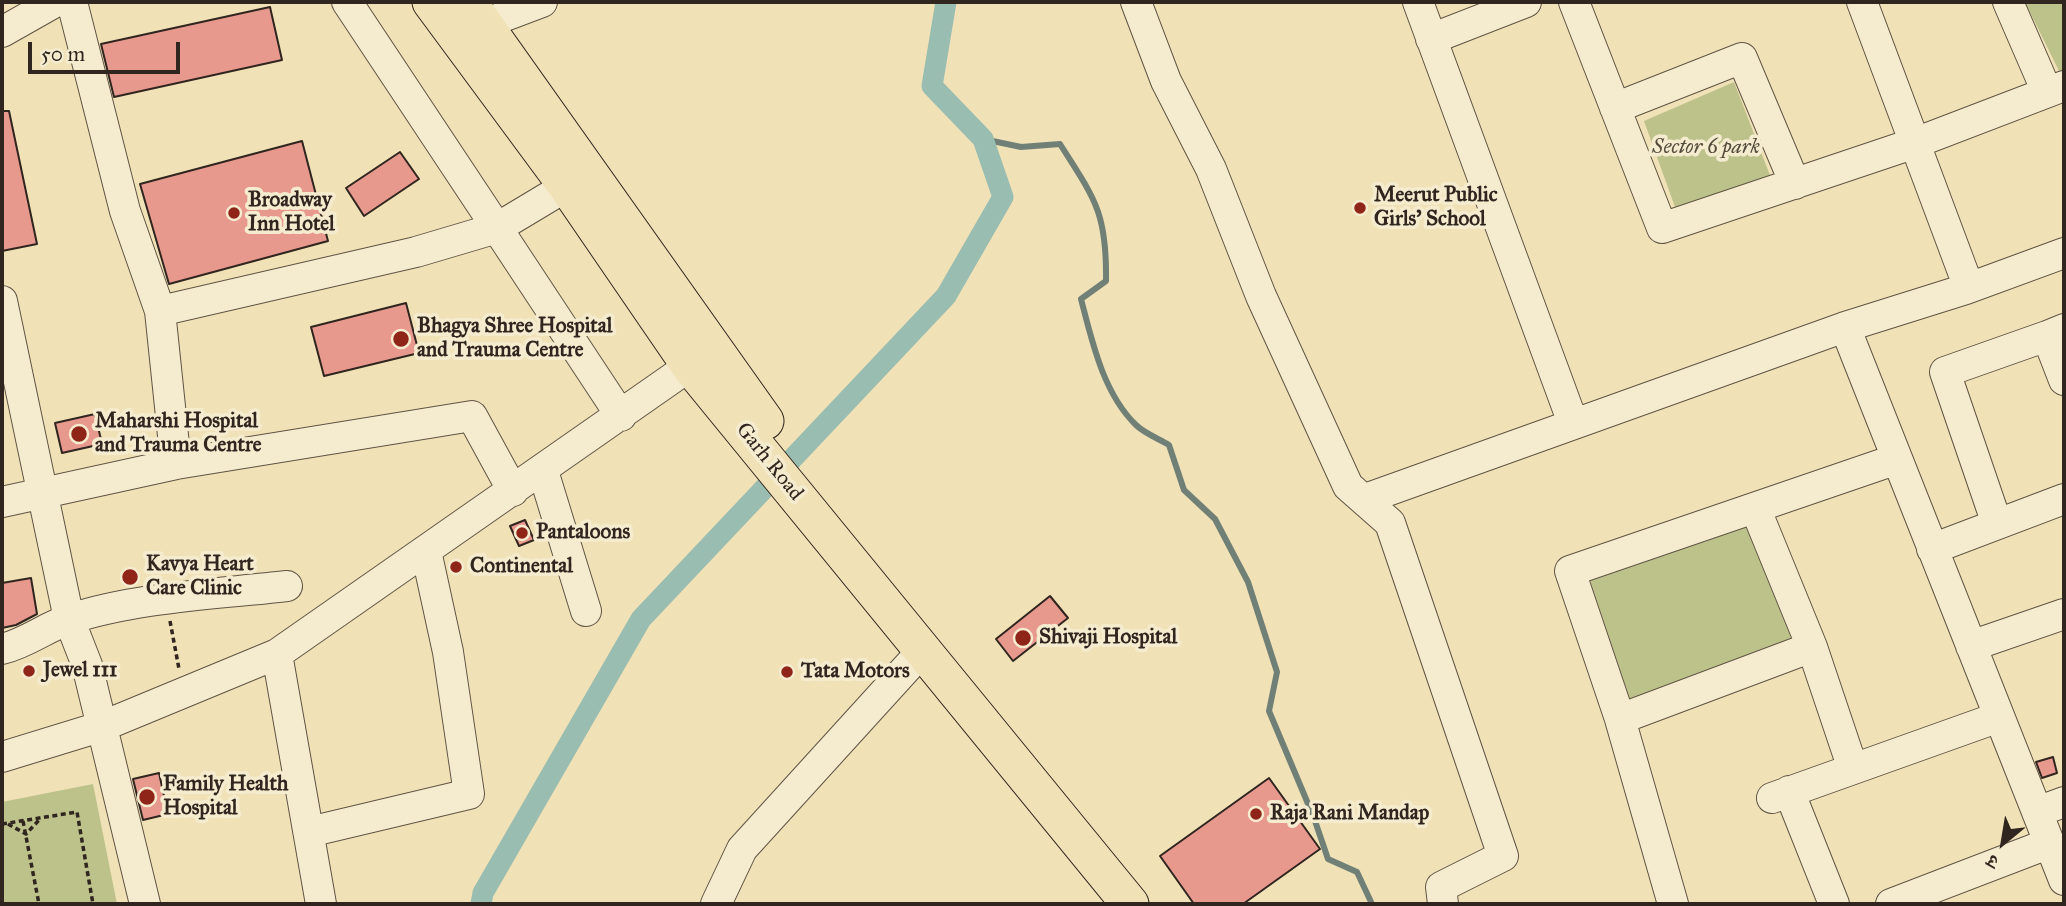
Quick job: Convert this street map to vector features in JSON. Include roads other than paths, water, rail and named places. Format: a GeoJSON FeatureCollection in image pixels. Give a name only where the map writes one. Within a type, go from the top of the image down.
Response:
{"type":"FeatureCollection","features":[{"type":"Feature","properties":{"kind":"main road","name":"Garh Road"},"geometry":{"type":"LineString","coordinates":[[431,2],[469,20],[703,358]]}},
{"type":"Feature","properties":{"kind":"main road","name":"Garh Road"},"geometry":{"type":"LineString","coordinates":[[469,20],[567,186],[767,442],[1028,765],[1130,904]]}},
{"type":"Feature","properties":{"kind":"main road","name":"Garh Road"},"geometry":{"type":"LineString","coordinates":[[819,505],[923,650],[1154,904]]}},
{"type":"Feature","properties":{"kind":"street"},"geometry":{"type":"LineString","coordinates":[[2,32],[55,2]]}},
{"type":"Feature","properties":{"kind":"street"},"geometry":{"type":"LineString","coordinates":[[72,2],[125,212],[160,311],[176,464]]}},
{"type":"Feature","properties":{"kind":"street"},"geometry":{"type":"LineString","coordinates":[[346,2],[621,416]]}},
{"type":"Feature","properties":{"kind":"street"},"geometry":{"type":"LineString","coordinates":[[469,20],[542,2]]}},
{"type":"Feature","properties":{"kind":"street"},"geometry":{"type":"LineString","coordinates":[[1136,2],[1166,81],[1211,169],[1261,296],[1348,486],[1390,523],[1503,856],[1441,887],[1443,904]]}},
{"type":"Feature","properties":{"kind":"street"},"geometry":{"type":"LineString","coordinates":[[1418,2],[1573,423]]}},
{"type":"Feature","properties":{"kind":"street"},"geometry":{"type":"LineString","coordinates":[[1432,39],[1526,2]]}},
{"type":"Feature","properties":{"kind":"street"},"geometry":{"type":"LineString","coordinates":[[1574,2],[1662,228],[1915,143],[2056,89],[2008,2]]}},
{"type":"Feature","properties":{"kind":"street"},"geometry":{"type":"LineString","coordinates":[[1862,2],[1966,280],[1966,289]]}},
{"type":"Feature","properties":{"kind":"street"},"geometry":{"type":"LineString","coordinates":[[1615,108],[1742,58],[1794,184]]}},
{"type":"Feature","properties":{"kind":"street"},"geometry":{"type":"LineString","coordinates":[[160,311],[415,252],[497,228],[567,186]]}},
{"type":"Feature","properties":{"kind":"street"},"geometry":{"type":"LineString","coordinates":[[1365,499],[1845,327],[1966,289],[2064,253]]}},
{"type":"Feature","properties":{"kind":"street"},"geometry":{"type":"LineString","coordinates":[[2,301],[69,619],[87,665],[145,904]]}},
{"type":"Feature","properties":{"kind":"street"},"geometry":{"type":"LineString","coordinates":[[1845,327],[1999,717],[2051,807],[2050,843],[2064,880]]}},
{"type":"Feature","properties":{"kind":"street"},"geometry":{"type":"LineString","coordinates":[[1997,524],[1945,372],[2056,332],[2064,380]]}},
{"type":"Feature","properties":{"kind":"street"},"geometry":{"type":"LineString","coordinates":[[2,757],[103,726],[277,654],[703,358]]}},
{"type":"Feature","properties":{"kind":"street"},"geometry":{"type":"LineString","coordinates":[[2,502],[176,464],[472,416],[513,491]]}},
{"type":"Feature","properties":{"kind":"street"},"geometry":{"type":"LineString","coordinates":[[1673,904],[1620,719],[1570,571],[1756,510],[1897,459]]}},
{"type":"Feature","properties":{"kind":"street"},"geometry":{"type":"LineString","coordinates":[[543,471],[586,611]]}},
{"type":"Feature","properties":{"kind":"street"},"geometry":{"type":"LineString","coordinates":[[1933,549],[2064,499]]}},
{"type":"Feature","properties":{"kind":"street"},"geometry":{"type":"LineString","coordinates":[[1756,510],[1812,647],[1853,769]]}},
{"type":"Feature","properties":{"kind":"street"},"geometry":{"type":"LineString","coordinates":[[309,832],[469,794],[448,652],[426,551]]}},
{"type":"Feature","properties":{"kind":"street"},"geometry":{"type":"LineString","coordinates":[[2,649],[21,644],[69,619],[165,599],[287,586]]}},
{"type":"Feature","properties":{"kind":"street"},"geometry":{"type":"LineString","coordinates":[[1971,646],[2064,614]]}},
{"type":"Feature","properties":{"kind":"street"},"geometry":{"type":"LineString","coordinates":[[1620,719],[1812,647]]}},
{"type":"Feature","properties":{"kind":"street"},"geometry":{"type":"LineString","coordinates":[[716,904],[742,849],[923,650]]}},
{"type":"Feature","properties":{"kind":"street"},"geometry":{"type":"LineString","coordinates":[[277,654],[321,904]]}},
{"type":"Feature","properties":{"kind":"street"},"geometry":{"type":"LineString","coordinates":[[1834,904],[1781,794],[1999,717]]}},
{"type":"Feature","properties":{"kind":"street"},"geometry":{"type":"LineString","coordinates":[[1891,904],[2050,843]]}},
{"type":"Feature","properties":{"kind":"waterway"},"geometry":{"type":"LineString","coordinates":[[481,904],[483,893],[641,619],[946,296],[1003,197],[983,139],[932,86],[946,2]]}},
{"type":"Feature","properties":{"kind":"waterway"},"geometry":{"type":"LineString","coordinates":[[983,139],[1021,147],[1060,144],[1090,194],[1101,222],[1106,281],[1081,299],[1100,366],[1115,398],[1125,412],[1139,428],[1169,445],[1184,490],[1215,519],[1248,582],[1277,672],[1269,711],[1314,818],[1328,859],[1357,872],[1372,904]]}},
{"type":"Feature","properties":{"kind":"place","name":"Meerut Public Girls' School"},"geometry":{"type":"Point","coordinates":[1360,208]}},
{"type":"Feature","properties":{"kind":"place","name":"Broadway Inn Hotel"},"geometry":{"type":"Point","coordinates":[234,213]}},
{"type":"Feature","properties":{"kind":"place","name":"Bhagya Shree Hospital and Trauma Centre"},"geometry":{"type":"Point","coordinates":[401,339]}},
{"type":"Feature","properties":{"kind":"place","name":"Maharshi Hospital and Trauma Centre"},"geometry":{"type":"Point","coordinates":[79,434]}},
{"type":"Feature","properties":{"kind":"place","name":"Pantaloons"},"geometry":{"type":"Point","coordinates":[522,533]}},
{"type":"Feature","properties":{"kind":"place","name":"Continental"},"geometry":{"type":"Point","coordinates":[456,567]}},
{"type":"Feature","properties":{"kind":"place","name":"Kavya Heart Care Clinic"},"geometry":{"type":"Point","coordinates":[130,577]}},
{"type":"Feature","properties":{"kind":"place","name":"Shivaji Hospital"},"geometry":{"type":"Point","coordinates":[1023,638]}},
{"type":"Feature","properties":{"kind":"place","name":"Jewel 111"},"geometry":{"type":"Point","coordinates":[29,671]}},
{"type":"Feature","properties":{"kind":"place","name":"Tata Motors"},"geometry":{"type":"Point","coordinates":[787,672]}},
{"type":"Feature","properties":{"kind":"place","name":"Family Health Hospital"},"geometry":{"type":"Point","coordinates":[147,797]}},
{"type":"Feature","properties":{"kind":"place","name":"Raja Rani Mandap"},"geometry":{"type":"Point","coordinates":[1256,814]}},
{"type":"Feature","properties":{"kind":"park label","name":"Sector 6 park"},"geometry":{"type":"Point","coordinates":[1706,148]}}]}
